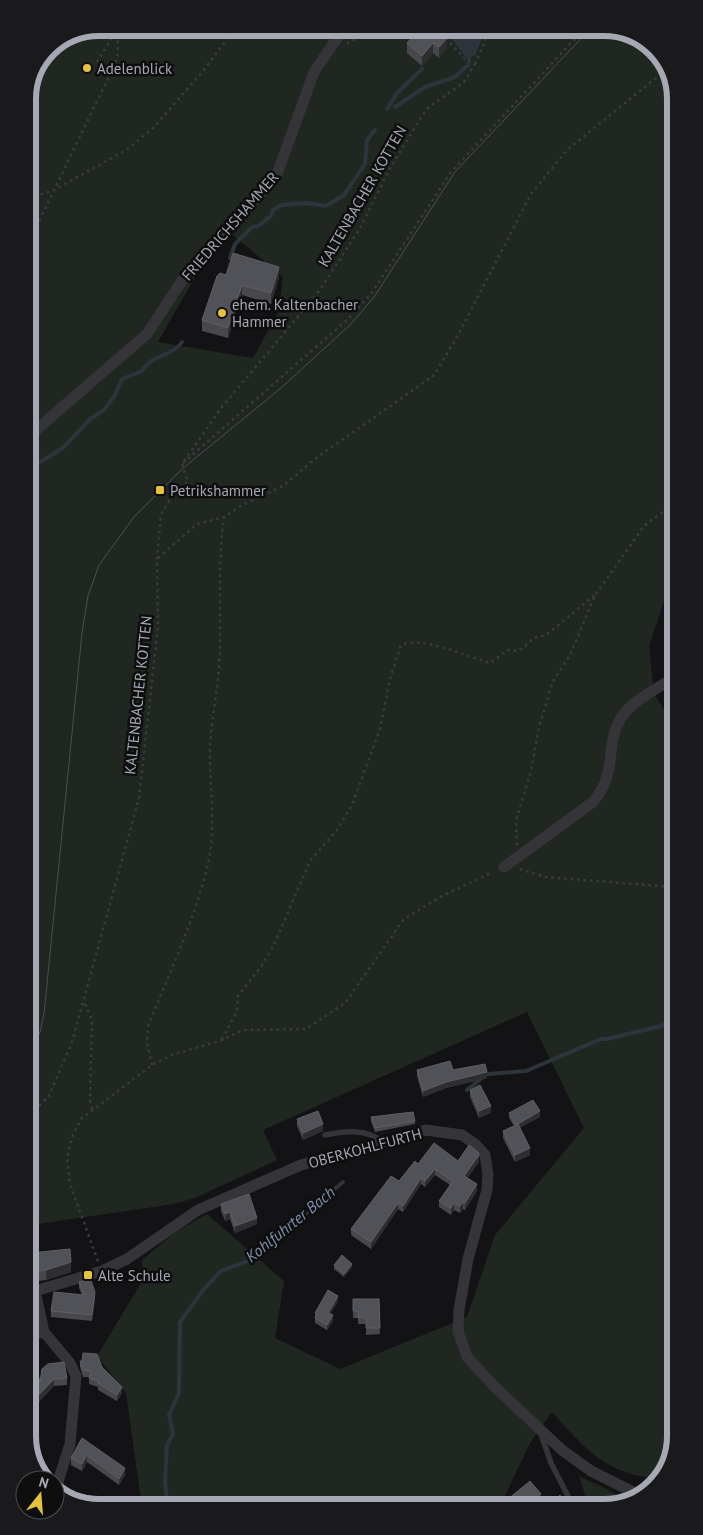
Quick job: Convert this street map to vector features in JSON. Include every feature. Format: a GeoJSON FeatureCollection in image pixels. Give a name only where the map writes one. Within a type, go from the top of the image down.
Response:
{"type":"FeatureCollection","features":[{"type":"Feature","properties":{"kind":"street","name":"FRIEDRICHSHAMMER"},"geometry":{"type":"LineString","coordinates":[[36,430],[147,334],[187,273],[276,177],[314,72],[339,36]]}},
{"type":"Feature","properties":{"kind":"street"},"geometry":{"type":"LineString","coordinates":[[511,862],[593,802],[603,790],[610,772],[614,734],[621,718],[634,705],[667,682]]}},
{"type":"Feature","properties":{"kind":"street","name":"OBERKOHLFURTH"},"geometry":{"type":"LineString","coordinates":[[36,1290],[102,1271],[127,1259],[198,1210],[301,1165],[426,1130],[462,1135],[476,1144],[485,1155],[488,1174],[487,1190],[468,1259],[458,1331],[467,1357],[540,1430],[591,1471],[632,1492]]}},
{"type":"Feature","properties":{"kind":"street"},"geometry":{"type":"LineString","coordinates":[[36,1302],[44,1332],[70,1363],[76,1376],[70,1444],[62,1470]]}},
{"type":"Feature","properties":{"kind":"street"},"geometry":{"type":"LineString","coordinates":[[36,1334],[44,1332]]}},
{"type":"Feature","properties":{"kind":"lane"},"geometry":{"type":"LineString","coordinates":[[325,1135],[354,1132],[376,1136],[383,1143]]}},
{"type":"Feature","properties":{"kind":"lane"},"geometry":{"type":"LineString","coordinates":[[540,1430],[551,1463],[568,1496]]}},
{"type":"Feature","properties":{"kind":"path"},"geometry":{"type":"LineString","coordinates":[[97,62],[112,36]]}},
{"type":"Feature","properties":{"kind":"path"},"geometry":{"type":"LineString","coordinates":[[36,226],[114,66],[118,54],[117,36]]}},
{"type":"Feature","properties":{"kind":"path"},"geometry":{"type":"LineString","coordinates":[[36,196],[52,191],[128,149],[154,127],[204,70],[229,36]]}},
{"type":"Feature","properties":{"kind":"path"},"geometry":{"type":"LineString","coordinates":[[345,45],[360,36]]}},
{"type":"Feature","properties":{"kind":"path"},"geometry":{"type":"LineString","coordinates":[[445,36],[466,60],[474,64]]}},
{"type":"Feature","properties":{"kind":"path","name":"KALTENBACHER KOTTEN"},"geometry":{"type":"LineString","coordinates":[[36,1109],[49,1096],[72,1042],[139,798],[158,626],[157,559],[161,514],[173,494],[188,482],[182,464],[221,408],[318,294],[359,230],[390,170],[420,119],[429,107],[464,82],[487,36]]}},
{"type":"Feature","properties":{"kind":"path"},"geometry":{"type":"LineString","coordinates":[[182,464],[347,320],[371,294],[451,172],[578,36]]}},
{"type":"Feature","properties":{"kind":"path"},"geometry":{"type":"LineString","coordinates":[[157,559],[198,524],[224,517],[242,505],[283,486],[315,459],[434,375],[457,337],[531,194],[567,150],[661,74]]}},
{"type":"Feature","properties":{"kind":"path"},"geometry":{"type":"LineString","coordinates":[[511,862],[516,820],[531,771],[539,727],[553,681],[570,655],[595,595],[644,526],[667,509]]}},
{"type":"Feature","properties":{"kind":"path"},"geometry":{"type":"LineString","coordinates":[[152,1065],[146,1042],[148,1026],[175,960],[199,892],[208,863],[213,832],[210,754],[213,704],[219,669],[221,540],[224,517]]}},
{"type":"Feature","properties":{"kind":"path"},"geometry":{"type":"LineString","coordinates":[[222,1040],[237,1011],[238,996],[260,968],[272,947],[310,862],[337,830],[352,805],[380,729],[390,679],[401,645],[408,641],[424,643],[490,663],[508,650],[519,651],[534,638],[546,634],[595,595]]}},
{"type":"Feature","properties":{"kind":"path"},"geometry":{"type":"LineString","coordinates":[[102,1271],[70,1184],[67,1158],[72,1137],[81,1119],[152,1065],[172,1055],[222,1040],[244,1030],[306,1029],[345,1003],[404,919],[442,896],[511,862]]}},
{"type":"Feature","properties":{"kind":"path"},"geometry":{"type":"LineString","coordinates":[[511,862],[523,871],[545,877],[667,886]]}},
{"type":"Feature","properties":{"kind":"path"},"geometry":{"type":"LineString","coordinates":[[84,1002],[92,1020],[90,1100],[92,1110]]}},
{"type":"Feature","properties":{"kind":"shaded area"},"geometry":{"type":"Polygon","coordinates":[[[99,36],[449,36],[467,59],[477,54],[483,36],[608,36],[628,41],[642,49],[656,64],[663,79],[667,99],[667,592],[649,646],[654,694],[667,715],[667,1436],[663,1456],[658,1467],[650,1478],[625,1472],[611,1466],[587,1449],[552,1412],[530,1443],[503,1499],[141,1499],[126,1393],[97,1356],[143,1280],[142,1260],[177,1231],[207,1214],[284,1281],[275,1338],[340,1369],[467,1317],[495,1235],[584,1128],[527,1012],[263,1130],[277,1160],[195,1198],[174,1204],[36,1224],[36,95],[38,83],[49,61],[58,52],[79,40],[99,36]],[[233,235],[202,265],[158,342],[253,358],[279,311],[283,277],[233,235]]]}},
{"type":"Feature","properties":{"kind":"shaded area"},"geometry":{"type":"Polygon","coordinates":[[[449,36],[483,36],[476,55],[467,59],[449,36]]]}},
{"type":"Feature","properties":{"kind":"shaded area"},"geometry":{"type":"Polygon","coordinates":[[[579,1476],[621,1496],[604,1499],[586,1499],[579,1476]]]}},
{"type":"Feature","properties":{"kind":"building"},"geometry":{"type":"Polygon","coordinates":[[[413,36],[445,36],[447,38],[439,47],[433,43],[422,56],[407,43],[413,36]]]}},
{"type":"Feature","properties":{"kind":"building"},"geometry":{"type":"Polygon","coordinates":[[[233,253],[279,267],[271,293],[242,285],[228,328],[202,320],[217,276],[220,273],[226,275],[233,253]]]}},
{"type":"Feature","properties":{"kind":"building"},"geometry":{"type":"Polygon","coordinates":[[[450,1061],[453,1070],[485,1064],[487,1072],[446,1082],[423,1091],[417,1070],[450,1061]]]}},
{"type":"Feature","properties":{"kind":"building"},"geometry":{"type":"Polygon","coordinates":[[[480,1085],[491,1106],[479,1111],[470,1090],[480,1085]]]}},
{"type":"Feature","properties":{"kind":"building"},"geometry":{"type":"Polygon","coordinates":[[[533,1100],[540,1111],[516,1125],[509,1113],[533,1100]]]}},
{"type":"Feature","properties":{"kind":"building"},"geometry":{"type":"Polygon","coordinates":[[[318,1111],[323,1124],[303,1133],[297,1119],[318,1111]]]}},
{"type":"Feature","properties":{"kind":"building"},"geometry":{"type":"Polygon","coordinates":[[[413,1112],[415,1121],[375,1128],[371,1117],[413,1112]]]}},
{"type":"Feature","properties":{"kind":"building"},"geometry":{"type":"Polygon","coordinates":[[[518,1124],[530,1148],[515,1155],[503,1131],[518,1124]]]}},
{"type":"Feature","properties":{"kind":"building"},"geometry":{"type":"Polygon","coordinates":[[[434,1143],[458,1161],[469,1145],[478,1152],[479,1155],[464,1176],[477,1184],[465,1203],[463,1202],[460,1206],[454,1203],[451,1208],[439,1201],[453,1181],[435,1169],[425,1181],[421,1178],[403,1206],[398,1203],[371,1242],[351,1229],[391,1176],[399,1181],[415,1161],[418,1164],[434,1143]]]}},
{"type":"Feature","properties":{"kind":"building"},"geometry":{"type":"Polygon","coordinates":[[[249,1194],[257,1218],[235,1226],[230,1212],[225,1214],[221,1204],[249,1194]]]}},
{"type":"Feature","properties":{"kind":"building"},"geometry":{"type":"Polygon","coordinates":[[[70,1249],[71,1262],[46,1270],[36,1271],[36,1252],[70,1249]]]}},
{"type":"Feature","properties":{"kind":"building"},"geometry":{"type":"Polygon","coordinates":[[[342,1255],[352,1264],[344,1274],[334,1265],[342,1255]]]}},
{"type":"Feature","properties":{"kind":"building"},"geometry":{"type":"Polygon","coordinates":[[[90,1278],[95,1292],[92,1315],[51,1311],[54,1292],[84,1295],[79,1282],[90,1278]]]}},
{"type":"Feature","properties":{"kind":"building"},"geometry":{"type":"Polygon","coordinates":[[[328,1290],[338,1296],[328,1313],[333,1315],[327,1325],[315,1318],[317,1314],[315,1313],[328,1290]]]}},
{"type":"Feature","properties":{"kind":"building"},"geometry":{"type":"Polygon","coordinates":[[[353,1299],[379,1299],[380,1328],[366,1328],[366,1317],[358,1318],[358,1311],[353,1311],[353,1299]]]}},
{"type":"Feature","properties":{"kind":"building"},"geometry":{"type":"Polygon","coordinates":[[[83,1353],[97,1354],[102,1367],[122,1387],[117,1395],[98,1383],[98,1381],[89,1378],[91,1371],[83,1370],[80,1361],[82,1361],[83,1353]]]}},
{"type":"Feature","properties":{"kind":"building"},"geometry":{"type":"Polygon","coordinates":[[[64,1362],[67,1378],[54,1379],[36,1398],[36,1376],[38,1374],[40,1383],[42,1369],[48,1364],[64,1362]]]}},
{"type":"Feature","properties":{"kind":"building"},"geometry":{"type":"Polygon","coordinates":[[[82,1438],[125,1468],[119,1479],[87,1455],[82,1464],[71,1458],[82,1438]]]}},
{"type":"Feature","properties":{"kind":"building"},"geometry":{"type":"Polygon","coordinates":[[[530,1481],[541,1494],[535,1499],[508,1499],[530,1481]]]}},
{"type":"Feature","properties":{"kind":"building"},"geometry":{"type":"Polygon","coordinates":[[[76,1494],[103,1498],[87,1498],[76,1494]]]}},
{"type":"Feature","properties":{"kind":"waterway"},"geometry":{"type":"LineString","coordinates":[[395,107],[425,87],[455,77],[468,65],[469,59]]}},
{"type":"Feature","properties":{"kind":"waterway"},"geometry":{"type":"LineString","coordinates":[[387,109],[397,93],[422,69]]}},
{"type":"Feature","properties":{"kind":"waterway"},"geometry":{"type":"LineString","coordinates":[[230,258],[235,244],[252,227],[258,226],[271,216],[273,210],[281,205],[306,203],[326,206],[344,195],[365,164],[367,140],[375,130]]}},
{"type":"Feature","properties":{"kind":"waterway"},"geometry":{"type":"LineString","coordinates":[[36,465],[64,447],[90,419],[104,410],[115,395],[122,379],[142,371],[151,361],[178,347],[182,342]]}},
{"type":"Feature","properties":{"kind":"waterway","name":"Kohlfuhrter Bach"},"geometry":{"type":"LineString","coordinates":[[467,1090],[487,1074],[526,1071],[601,1039],[661,1026],[667,1023]]}},
{"type":"Feature","properties":{"kind":"waterway","name":"Kohlfuhrter Bach"},"geometry":{"type":"LineString","coordinates":[[167,1499],[165,1483],[167,1445],[173,1434],[169,1415],[179,1393],[180,1322],[204,1289],[221,1271],[247,1261],[269,1245],[343,1182]]}},
{"type":"Feature","properties":{"kind":"tram line"},"geometry":{"type":"LineString","coordinates":[[36,1041],[44,1014],[82,633],[88,596],[99,565],[134,517],[182,469],[281,388],[351,324],[374,297],[455,172],[583,36]]}},
{"type":"Feature","properties":{"kind":"place","name":"Adelenblick"},"geometry":{"type":"Point","coordinates":[87,68]}},
{"type":"Feature","properties":{"kind":"place","name":"ehem. Kaltenbacher Hammer"},"geometry":{"type":"Point","coordinates":[222,313]}},
{"type":"Feature","properties":{"kind":"place","name":"Petrikshammer"},"geometry":{"type":"Point","coordinates":[160,490]}},
{"type":"Feature","properties":{"kind":"place","name":"Alte Schule"},"geometry":{"type":"Point","coordinates":[88,1275]}}]}
